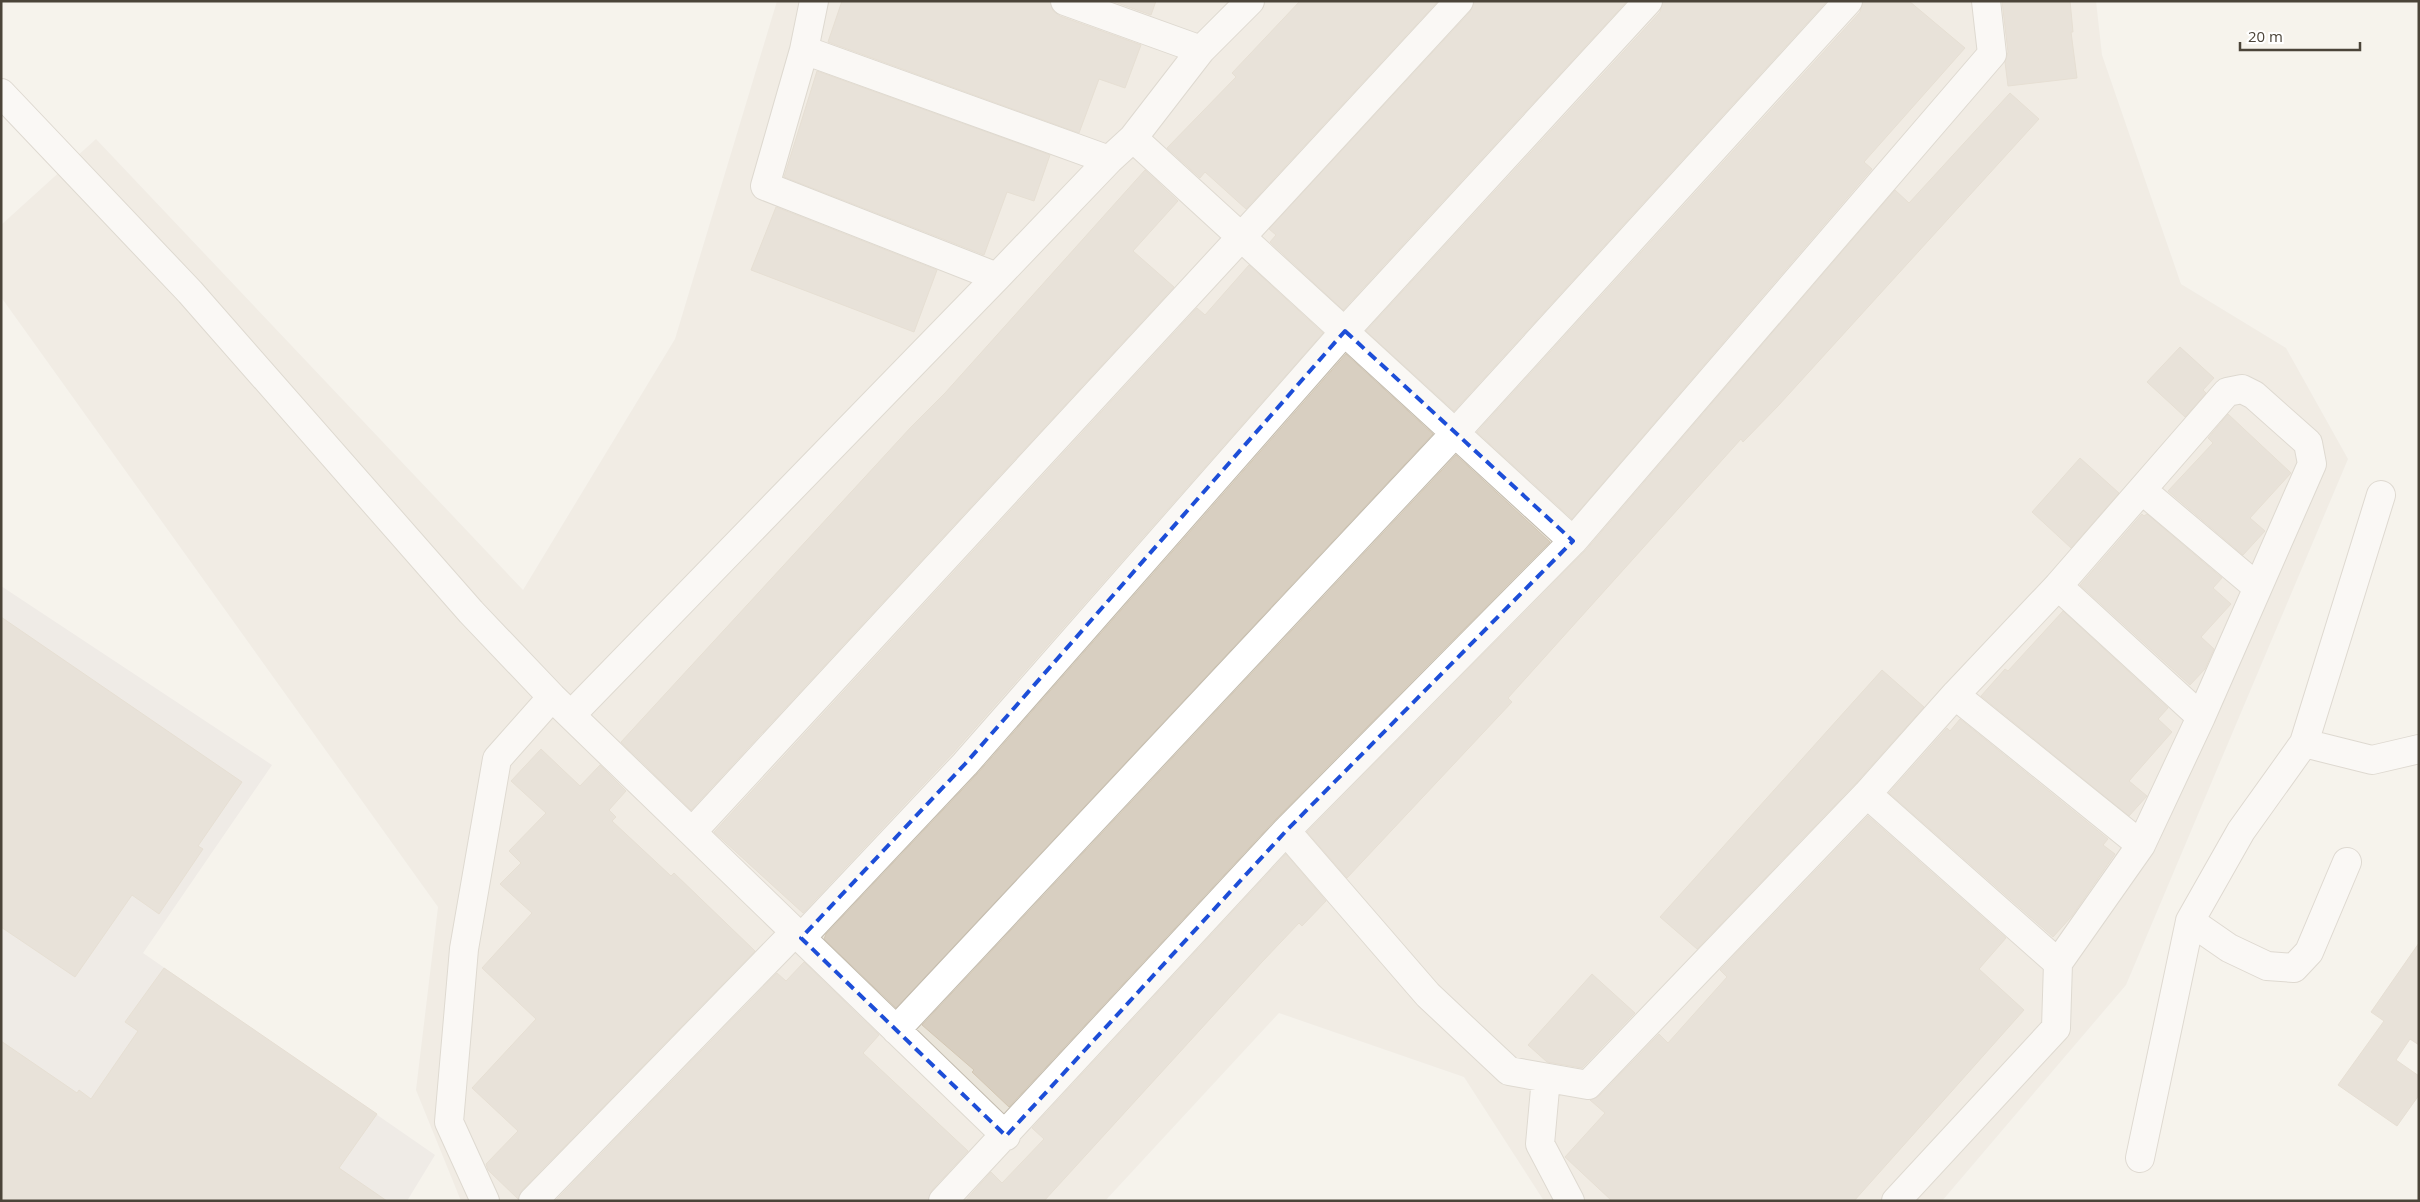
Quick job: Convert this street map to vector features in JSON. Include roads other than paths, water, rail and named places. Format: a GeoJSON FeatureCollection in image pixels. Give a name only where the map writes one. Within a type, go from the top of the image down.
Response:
{"type":"FeatureCollection","features":[{"type":"Feature","properties":{"kind":"street"},"geometry":{"type":"LineString","coordinates":[[814,1],[804,50],[765,186],[997,277]]}},
{"type":"Feature","properties":{"kind":"street"},"geometry":{"type":"LineString","coordinates":[[1065,1],[1201,50]]}},
{"type":"Feature","properties":{"kind":"street"},"geometry":{"type":"LineString","coordinates":[[485,1201],[449,1122],[464,949],[497,759],[562,706],[997,277],[1109,160],[1133,138],[1201,50],[1250,1]]}},
{"type":"Feature","properties":{"kind":"street"},"geometry":{"type":"LineString","coordinates":[[692,832],[1460,1]]}},
{"type":"Feature","properties":{"kind":"street"},"geometry":{"type":"LineString","coordinates":[[533,1201],[965,764],[1345,331],[1648,1]]}},
{"type":"Feature","properties":{"kind":"street"},"geometry":{"type":"LineString","coordinates":[[896,1030],[1454,433],[1848,1]]}},
{"type":"Feature","properties":{"kind":"street"},"geometry":{"type":"LineString","coordinates":[[943,1201],[1006,1136],[1286,831],[1573,541],[1992,54],[1986,1]]}},
{"type":"Feature","properties":{"kind":"street"},"geometry":{"type":"LineString","coordinates":[[804,50],[1109,160]]}},
{"type":"Feature","properties":{"kind":"street"},"geometry":{"type":"LineString","coordinates":[[1,93],[190,292],[471,612],[562,706],[1006,1136]]}},
{"type":"Feature","properties":{"kind":"street"},"geometry":{"type":"LineString","coordinates":[[1133,138],[1573,541]]}},
{"type":"Feature","properties":{"kind":"street"},"geometry":{"type":"LineString","coordinates":[[1286,831],[1428,995],[1509,1071],[1588,1085],[1867,794],[1955,695],[2058,586],[2227,392],[2242,389],[2254,395],[2308,444],[2312,464],[2201,717],[2141,845],[2058,963],[2056,1028],[1896,1201]]}},
{"type":"Feature","properties":{"kind":"street"},"geometry":{"type":"LineString","coordinates":[[2142,490],[2257,587]]}},
{"type":"Feature","properties":{"kind":"street"},"geometry":{"type":"LineString","coordinates":[[2140,1158],[2190,921],[2241,831],[2304,743],[2381,495]]}},
{"type":"Feature","properties":{"kind":"street"},"geometry":{"type":"LineString","coordinates":[[2058,586],[2201,717]]}},
{"type":"Feature","properties":{"kind":"street"},"geometry":{"type":"LineString","coordinates":[[1955,695],[2141,845]]}},
{"type":"Feature","properties":{"kind":"street"},"geometry":{"type":"LineString","coordinates":[[2304,743],[2372,760],[2419,749]]}},
{"type":"Feature","properties":{"kind":"street"},"geometry":{"type":"LineString","coordinates":[[1867,794],[2058,963]]}},
{"type":"Feature","properties":{"kind":"street"},"geometry":{"type":"LineString","coordinates":[[2190,921],[2229,948],[2267,966],[2294,968],[2309,952],[2347,862]]}},
{"type":"Feature","properties":{"kind":"street"},"geometry":{"type":"LineString","coordinates":[[1546,1078],[1540,1144],[1570,1201]]}}]}
